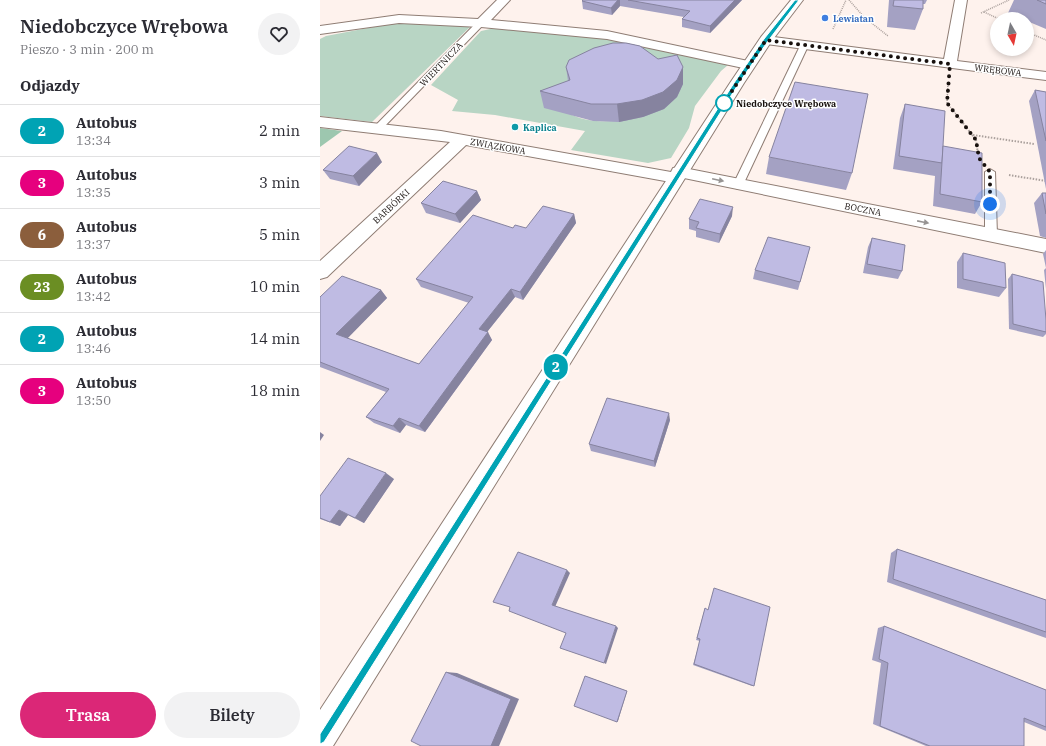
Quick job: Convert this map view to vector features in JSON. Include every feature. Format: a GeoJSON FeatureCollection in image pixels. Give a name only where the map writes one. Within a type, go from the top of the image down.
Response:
{"type":"FeatureCollection","features":[{"type":"Feature","properties":{"kind":"street","name":"WIERTNICZA"},"geometry":{"type":"LineString","coordinates":[[481,23],[504,0]]}},
{"type":"Feature","properties":{"kind":"street"},"geometry":{"type":"LineString","coordinates":[[320,738],[748,65],[797,0]]}},
{"type":"Feature","properties":{"kind":"street"},"geometry":{"type":"LineString","coordinates":[[950,64],[962,0]]}},
{"type":"Feature","properties":{"kind":"street"},"geometry":{"type":"LineString","coordinates":[[320,30],[399,19],[481,23],[607,35],[748,65]]}},
{"type":"Feature","properties":{"kind":"street","name":"WRĘBOWA"},"geometry":{"type":"LineString","coordinates":[[766,40],[1046,76]]}},
{"type":"Feature","properties":{"kind":"street","name":"ZWIĄZKOWA"},"geometry":{"type":"LineString","coordinates":[[320,122],[409,131],[678,175]]}},
{"type":"Feature","properties":{"kind":"street","name":"BARBÓRKI"},"geometry":{"type":"LineString","coordinates":[[320,272],[462,140]]}},
{"type":"Feature","properties":{"kind":"street","name":"BOCZNA"},"geometry":{"type":"LineString","coordinates":[[678,175],[738,185],[1046,246]]}},
{"type":"Feature","properties":{"kind":"lane","name":"WIERTNICZA"},"geometry":{"type":"LineString","coordinates":[[378,128],[481,23]]}},
{"type":"Feature","properties":{"kind":"lane"},"geometry":{"type":"LineString","coordinates":[[738,185],[804,46]]}},
{"type":"Feature","properties":{"kind":"lane"},"geometry":{"type":"LineString","coordinates":[[990,172],[991,235]]}},
{"type":"Feature","properties":{"kind":"path"},"geometry":{"type":"LineString","coordinates":[[825,48],[846,0]]}},
{"type":"Feature","properties":{"kind":"path"},"geometry":{"type":"LineString","coordinates":[[849,0],[864,17],[916,60]]}},
{"type":"Feature","properties":{"kind":"path"},"geometry":{"type":"LineString","coordinates":[[957,22],[984,12],[1009,0]]}},
{"type":"Feature","properties":{"kind":"path"},"geometry":{"type":"LineString","coordinates":[[984,12],[990,15]]}},
{"type":"Feature","properties":{"kind":"path"},"geometry":{"type":"LineString","coordinates":[[1034,35],[1046,40]]}},
{"type":"Feature","properties":{"kind":"path"},"geometry":{"type":"LineString","coordinates":[[950,64],[947,103],[976,140],[979,158],[990,172],[1046,181]]}},
{"type":"Feature","properties":{"kind":"path"},"geometry":{"type":"LineString","coordinates":[[972,135],[1034,144]]}},
{"type":"Feature","properties":{"kind":"green space"},"geometry":{"type":"Polygon","coordinates":[[[399,22],[471,26],[372,122],[320,116],[320,39],[326,36],[399,22]]]}},
{"type":"Feature","properties":{"kind":"green space"},"geometry":{"type":"Polygon","coordinates":[[[495,28],[568,33],[618,40],[728,65],[721,71],[695,106],[689,128],[671,158],[648,163],[571,150],[585,131],[495,115],[452,111],[458,100],[431,85],[481,31],[495,28]],[[557,104],[570,114],[589,120],[616,121],[643,117],[557,104]]]}},
{"type":"Feature","properties":{"kind":"green space"},"geometry":{"type":"Polygon","coordinates":[[[320,128],[342,131],[320,147],[320,128]]]}},
{"type":"Feature","properties":{"kind":"building"},"geometry":{"type":"Polygon","coordinates":[[[618,0],[611,8],[582,1],[618,0]]]}},
{"type":"Feature","properties":{"kind":"building"},"geometry":{"type":"Polygon","coordinates":[[[628,0],[735,0],[710,26],[682,19],[690,11],[628,0]]]}},
{"type":"Feature","properties":{"kind":"building"},"geometry":{"type":"Polygon","coordinates":[[[894,0],[923,0],[923,9],[893,6],[894,0]]]}},
{"type":"Feature","properties":{"kind":"building"},"geometry":{"type":"Polygon","coordinates":[[[1037,0],[1046,0],[1046,4],[1037,0]]]}},
{"type":"Feature","properties":{"kind":"building"},"geometry":{"type":"Polygon","coordinates":[[[613,43],[626,43],[640,46],[658,59],[677,55],[683,67],[677,80],[663,92],[642,100],[617,104],[591,104],[540,91],[570,80],[566,67],[569,60],[594,48],[613,43]]]}},
{"type":"Feature","properties":{"kind":"building"},"geometry":{"type":"Polygon","coordinates":[[[795,82],[868,94],[852,173],[769,157],[795,82]]]}},
{"type":"Feature","properties":{"kind":"building"},"geometry":{"type":"Polygon","coordinates":[[[1035,90],[1046,92],[1046,141],[1035,90]]]}},
{"type":"Feature","properties":{"kind":"building"},"geometry":{"type":"Polygon","coordinates":[[[905,104],[945,111],[942,163],[899,156],[905,104]]]}},
{"type":"Feature","properties":{"kind":"building"},"geometry":{"type":"Polygon","coordinates":[[[349,146],[377,153],[353,176],[323,170],[349,146]]]}},
{"type":"Feature","properties":{"kind":"building"},"geometry":{"type":"Polygon","coordinates":[[[943,146],[982,153],[982,202],[940,194],[943,146]]]}},
{"type":"Feature","properties":{"kind":"building"},"geometry":{"type":"Polygon","coordinates":[[[443,181],[477,191],[455,214],[421,203],[443,181]]]}},
{"type":"Feature","properties":{"kind":"building"},"geometry":{"type":"Polygon","coordinates":[[[1042,193],[1046,193],[1046,214],[1042,193]]]}},
{"type":"Feature","properties":{"kind":"building"},"geometry":{"type":"Polygon","coordinates":[[[700,199],[733,207],[720,234],[696,228],[699,222],[689,219],[700,199]]]}},
{"type":"Feature","properties":{"kind":"building"},"geometry":{"type":"Polygon","coordinates":[[[543,206],[574,214],[520,292],[511,289],[479,329],[488,332],[419,426],[399,418],[393,426],[366,417],[389,389],[320,362],[320,297],[342,276],[381,290],[336,334],[419,364],[473,297],[416,279],[473,215],[513,228],[515,225],[526,228],[543,206]]]}},
{"type":"Feature","properties":{"kind":"building"},"geometry":{"type":"Polygon","coordinates":[[[768,237],[810,247],[800,282],[755,270],[768,237]]]}},
{"type":"Feature","properties":{"kind":"building"},"geometry":{"type":"Polygon","coordinates":[[[872,238],[905,245],[902,271],[867,264],[872,238]]]}},
{"type":"Feature","properties":{"kind":"building"},"geometry":{"type":"Polygon","coordinates":[[[963,253],[1005,263],[1006,288],[963,279],[963,253]]]}},
{"type":"Feature","properties":{"kind":"building"},"geometry":{"type":"Polygon","coordinates":[[[1012,274],[1043,282],[1046,332],[1013,324],[1012,274]]]}},
{"type":"Feature","properties":{"kind":"building"},"geometry":{"type":"Polygon","coordinates":[[[607,398],[669,413],[654,461],[589,444],[607,398]]]}},
{"type":"Feature","properties":{"kind":"building"},"geometry":{"type":"Polygon","coordinates":[[[348,458],[386,473],[355,518],[339,510],[330,522],[320,518],[320,496],[348,458]]]}},
{"type":"Feature","properties":{"kind":"building"},"geometry":{"type":"Polygon","coordinates":[[[897,549],[1046,600],[1046,632],[893,579],[897,549]]]}},
{"type":"Feature","properties":{"kind":"building"},"geometry":{"type":"Polygon","coordinates":[[[518,552],[567,570],[552,605],[616,626],[604,663],[560,648],[566,633],[509,611],[510,607],[493,602],[518,552]]]}},
{"type":"Feature","properties":{"kind":"building"},"geometry":{"type":"Polygon","coordinates":[[[714,588],[770,607],[754,686],[694,664],[700,639],[697,638],[705,608],[708,610],[714,588]]]}},
{"type":"Feature","properties":{"kind":"building"},"geometry":{"type":"Polygon","coordinates":[[[884,626],[1046,690],[1046,727],[1024,718],[1024,746],[930,746],[880,726],[888,663],[879,659],[884,626]]]}},
{"type":"Feature","properties":{"kind":"building"},"geometry":{"type":"Polygon","coordinates":[[[446,672],[511,699],[491,746],[421,746],[411,741],[446,672]]]}},
{"type":"Feature","properties":{"kind":"building"},"geometry":{"type":"Polygon","coordinates":[[[585,676],[627,691],[617,722],[574,706],[585,676]]]}},
{"type":"Feature","properties":{"kind":"bus line","name":"2"},"geometry":{"type":"LineString","coordinates":[[320,738],[679,172],[766,40],[797,0]]}},
{"type":"Feature","properties":{"kind":"place","name":"Lewiatan"},"geometry":{"type":"Point","coordinates":[825,18]}},
{"type":"Feature","properties":{"kind":"place","name":"Niedobczyce Wrębowa"},"geometry":{"type":"Point","coordinates":[724,103]}},
{"type":"Feature","properties":{"kind":"place","name":"Kaplica"},"geometry":{"type":"Point","coordinates":[515,127]}},
{"type":"Feature","properties":{"kind":"route"},"geometry":{"type":"LineString","coordinates":[[724,103],[766,40],[950,64],[947,103],[976,140],[979,158],[990,172],[990,204]]}}]}
